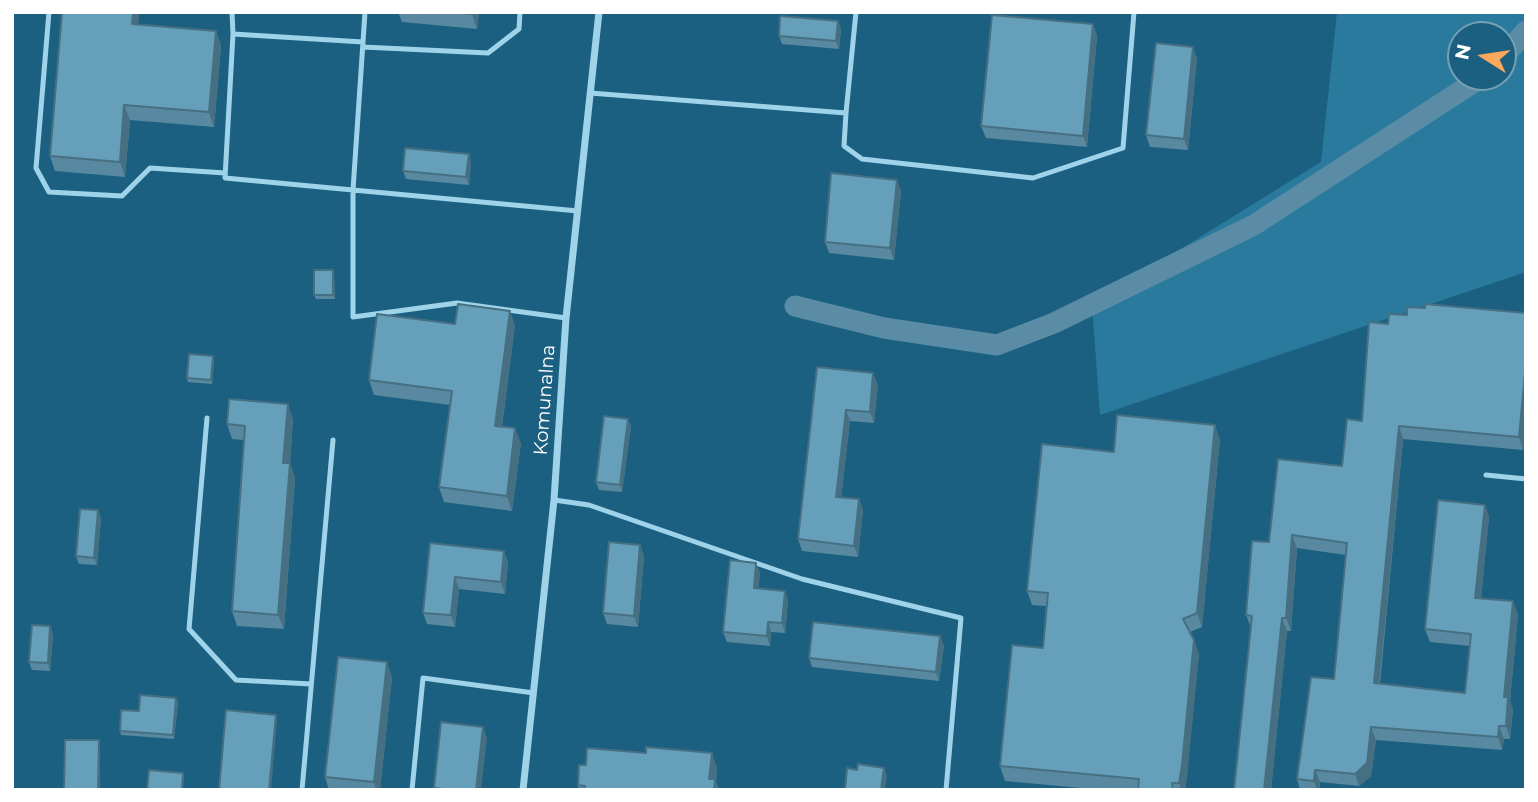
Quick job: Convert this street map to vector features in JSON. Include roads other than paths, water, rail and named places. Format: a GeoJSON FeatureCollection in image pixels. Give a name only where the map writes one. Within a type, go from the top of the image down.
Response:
{"type":"FeatureCollection","features":[{"type":"Feature","properties":{"kind":"street","name":"Komunalna"},"geometry":{"type":"LineString","coordinates":[[523,790],[554,500],[566,318],[599,12]]}},
{"type":"Feature","properties":{"kind":"lane"},"geometry":{"type":"LineString","coordinates":[[49,12],[36,168],[49,192],[122,196],[150,168],[225,173]]}},
{"type":"Feature","properties":{"kind":"lane"},"geometry":{"type":"LineString","coordinates":[[232,12],[225,178],[578,211]]}},
{"type":"Feature","properties":{"kind":"lane"},"geometry":{"type":"LineString","coordinates":[[365,12],[354,190],[353,317],[457,303],[566,318]]}},
{"type":"Feature","properties":{"kind":"lane"},"geometry":{"type":"LineString","coordinates":[[233,34],[488,53],[519,29],[520,12]]}},
{"type":"Feature","properties":{"kind":"lane"},"geometry":{"type":"LineString","coordinates":[[856,12],[844,146],[862,159],[1032,178],[1123,148],[1134,12]]}},
{"type":"Feature","properties":{"kind":"lane"},"geometry":{"type":"LineString","coordinates":[[590,93],[846,114]]}},
{"type":"Feature","properties":{"kind":"lane"},"geometry":{"type":"LineString","coordinates":[[207,418],[189,629],[236,680],[311,684]]}},
{"type":"Feature","properties":{"kind":"lane"},"geometry":{"type":"LineString","coordinates":[[302,790],[333,440]]}},
{"type":"Feature","properties":{"kind":"lane"},"geometry":{"type":"LineString","coordinates":[[1486,475],[1526,479]]}},
{"type":"Feature","properties":{"kind":"lane"},"geometry":{"type":"LineString","coordinates":[[554,500],[589,505],[802,579],[961,618],[946,790]]}},
{"type":"Feature","properties":{"kind":"lane"},"geometry":{"type":"LineString","coordinates":[[412,790],[423,678],[534,693]]}},
{"type":"Feature","properties":{"kind":"waterway"},"geometry":{"type":"LineString","coordinates":[[1517,41],[1526,31]]}},
{"type":"Feature","properties":{"kind":"waterway"},"geometry":{"type":"LineString","coordinates":[[795,306],[884,328],[997,345],[1054,323],[1254,225],[1460,91]]}}]}
